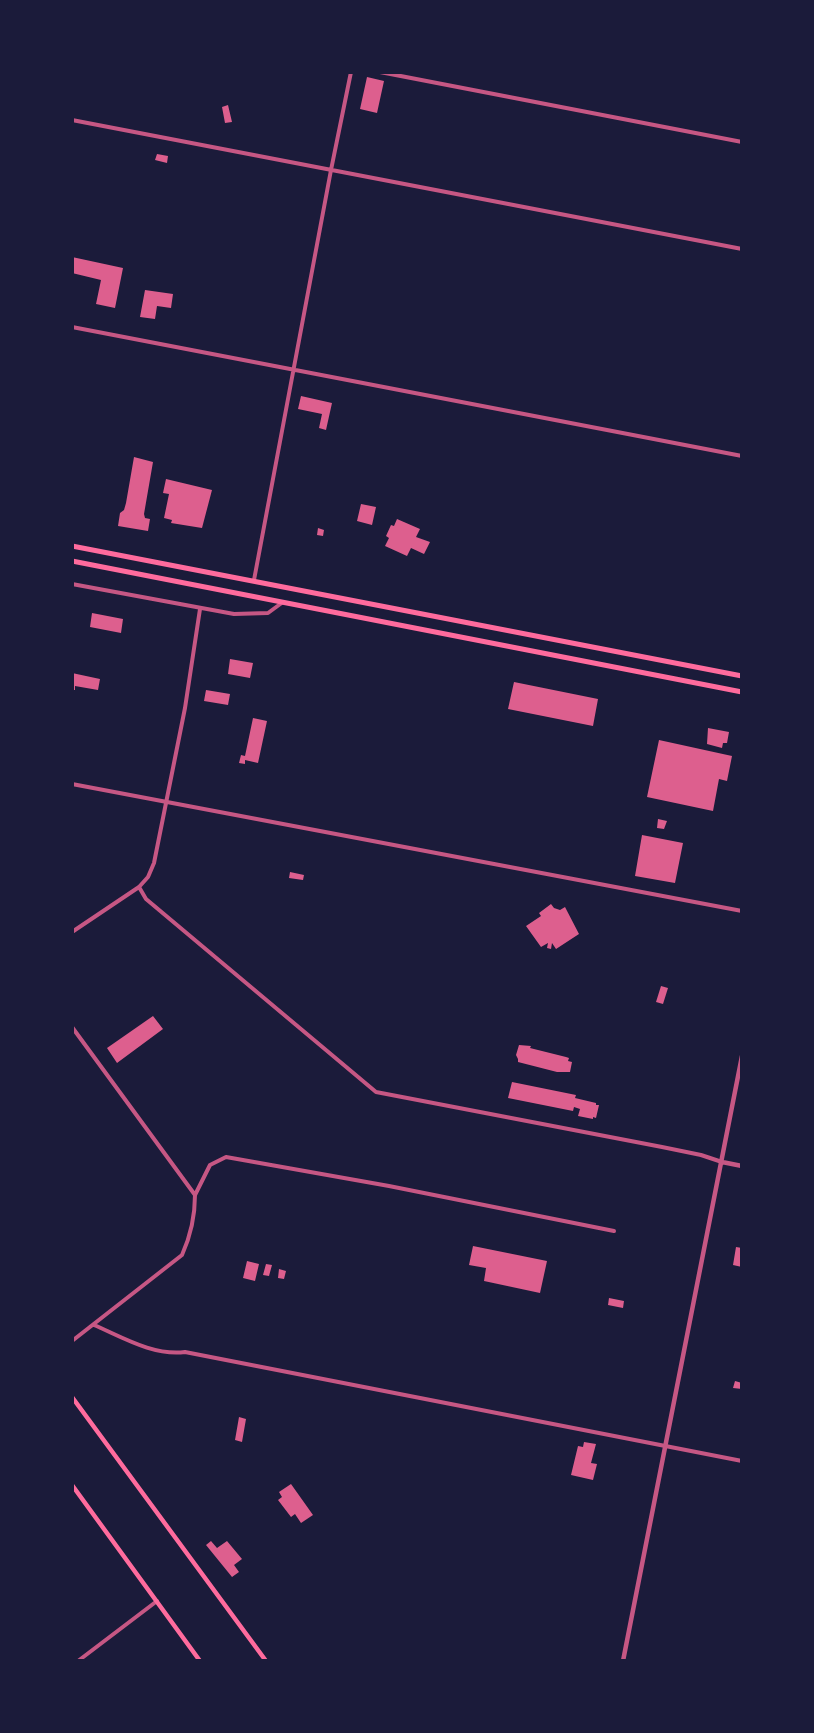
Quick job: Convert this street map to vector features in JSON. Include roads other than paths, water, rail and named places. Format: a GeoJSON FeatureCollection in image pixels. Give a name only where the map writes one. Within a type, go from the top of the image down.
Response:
{"type":"FeatureCollection","features":[{"type":"Feature","properties":{"kind":"main road"},"geometry":{"type":"LineString","coordinates":[[72,546],[742,676]]}},
{"type":"Feature","properties":{"kind":"main road"},"geometry":{"type":"LineString","coordinates":[[72,561],[742,692]]}},
{"type":"Feature","properties":{"kind":"main road"},"geometry":{"type":"LineString","coordinates":[[72,1397],[266,1661]]}},
{"type":"Feature","properties":{"kind":"main road"},"geometry":{"type":"LineString","coordinates":[[72,1485],[200,1661]]}},
{"type":"Feature","properties":{"kind":"street"},"geometry":{"type":"LineString","coordinates":[[254,580],[351,72]]}},
{"type":"Feature","properties":{"kind":"street"},"geometry":{"type":"LineString","coordinates":[[380,72],[742,142]]}},
{"type":"Feature","properties":{"kind":"street"},"geometry":{"type":"LineString","coordinates":[[72,120],[742,249]]}},
{"type":"Feature","properties":{"kind":"street"},"geometry":{"type":"LineString","coordinates":[[72,327],[742,456]]}},
{"type":"Feature","properties":{"kind":"street"},"geometry":{"type":"LineString","coordinates":[[72,584],[234,614],[268,613],[283,602]]}},
{"type":"Feature","properties":{"kind":"street"},"geometry":{"type":"LineString","coordinates":[[72,932],[139,887],[148,876],[154,863],[185,708],[200,609]]}},
{"type":"Feature","properties":{"kind":"street"},"geometry":{"type":"LineString","coordinates":[[72,784],[742,911]]}},
{"type":"Feature","properties":{"kind":"street"},"geometry":{"type":"LineString","coordinates":[[139,887],[146,899],[376,1092],[662,1147],[742,1166]]}},
{"type":"Feature","properties":{"kind":"street"},"geometry":{"type":"LineString","coordinates":[[72,1027],[195,1195]]}},
{"type":"Feature","properties":{"kind":"street"},"geometry":{"type":"LineString","coordinates":[[623,1661],[742,1056]]}},
{"type":"Feature","properties":{"kind":"street"},"geometry":{"type":"LineString","coordinates":[[72,1341],[182,1255],[189,1240],[195,1213],[195,1195],[210,1165],[226,1157],[389,1186],[614,1231]]}},
{"type":"Feature","properties":{"kind":"street"},"geometry":{"type":"LineString","coordinates":[[94,1325],[156,1351],[185,1352],[742,1461]]}},
{"type":"Feature","properties":{"kind":"street"},"geometry":{"type":"LineString","coordinates":[[78,1661],[156,1601]]}}]}
